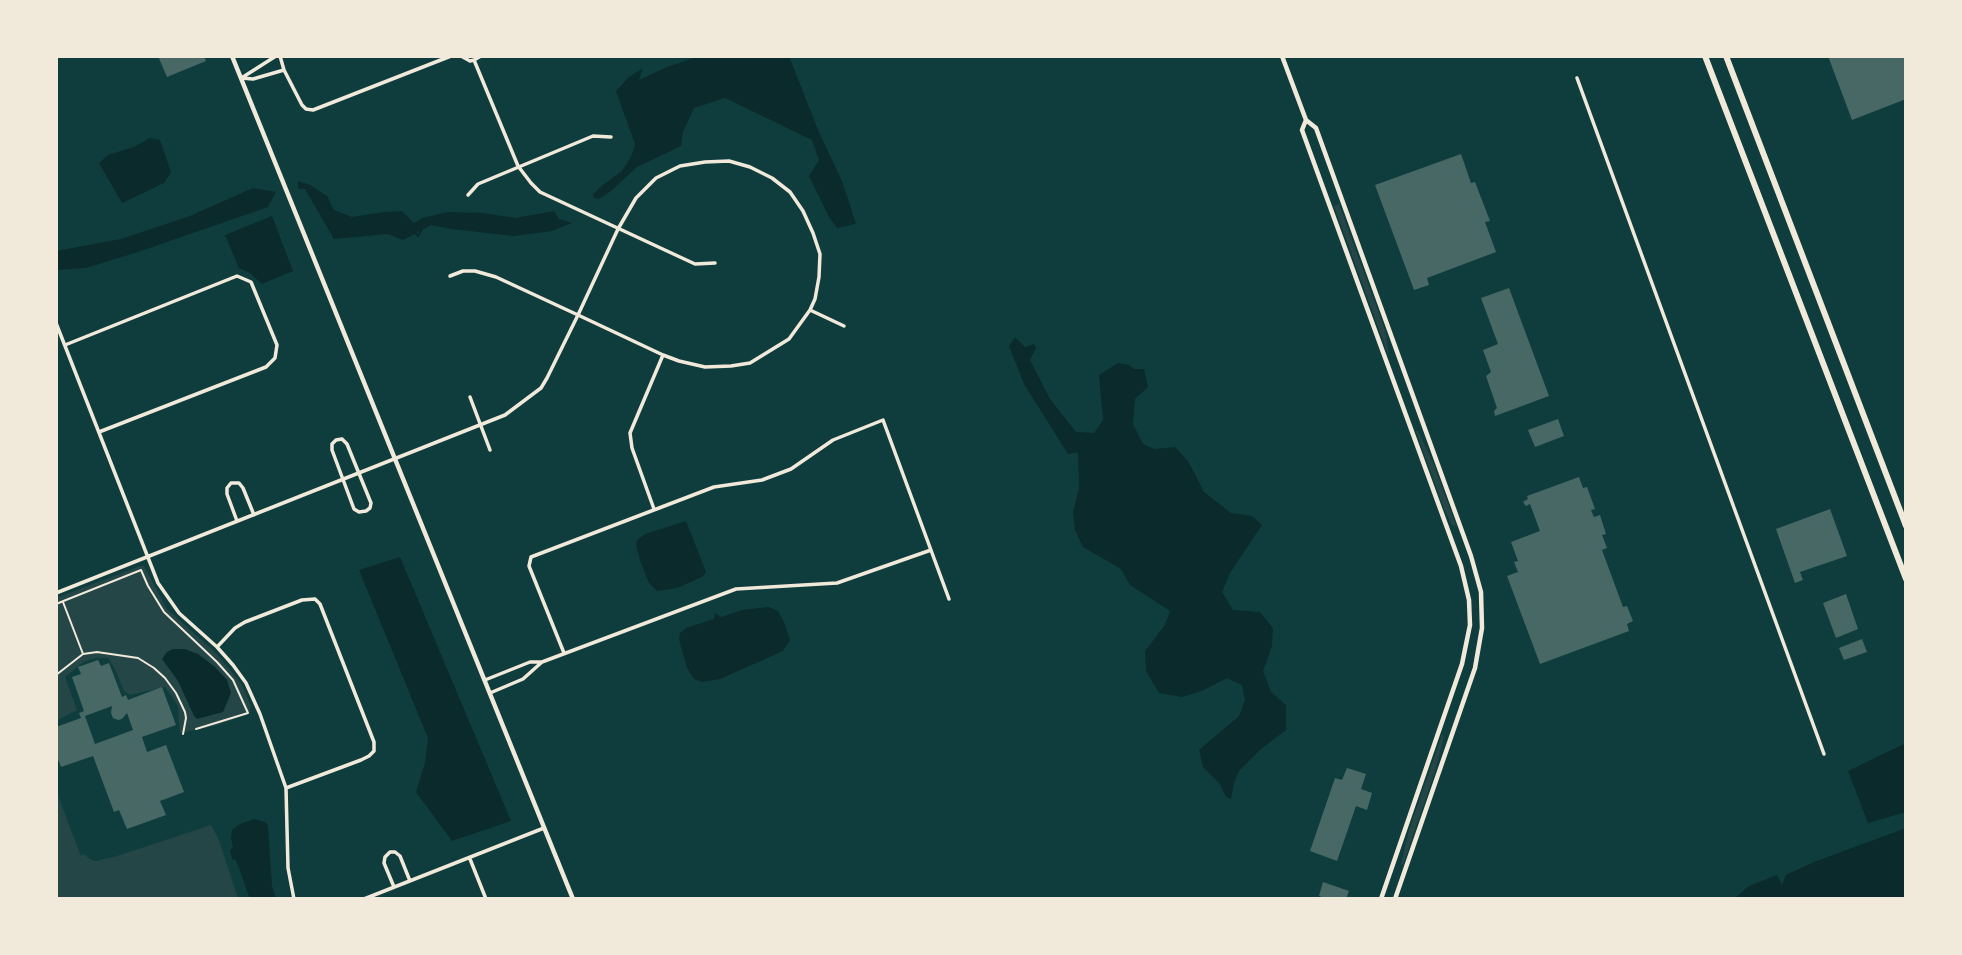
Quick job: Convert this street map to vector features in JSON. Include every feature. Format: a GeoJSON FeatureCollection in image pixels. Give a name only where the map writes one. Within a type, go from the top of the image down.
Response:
{"type":"FeatureCollection","features":[{"type":"Feature","properties":{"kind":"highway"},"geometry":{"type":"LineString","coordinates":[[1705,56],[1906,579]]}},
{"type":"Feature","properties":{"kind":"highway"},"geometry":{"type":"LineString","coordinates":[[1726,56],[1906,526]]}},
{"type":"Feature","properties":{"kind":"street"},"geometry":{"type":"LineString","coordinates":[[232,56],[573,899]]}},
{"type":"Feature","properties":{"kind":"street"},"geometry":{"type":"LineString","coordinates":[[241,78],[278,56],[302,105],[313,110],[451,56]]}},
{"type":"Feature","properties":{"kind":"street"},"geometry":{"type":"LineString","coordinates":[[461,56],[474,60],[481,56]]}},
{"type":"Feature","properties":{"kind":"street"},"geometry":{"type":"LineString","coordinates":[[1282,56],[1306,120],[1315,128],[1319,138],[1471,556],[1481,592],[1482,628],[1479,654],[1395,899]]}},
{"type":"Feature","properties":{"kind":"street"},"geometry":{"type":"LineString","coordinates":[[474,60],[518,166],[540,192],[695,264],[715,263]]}},
{"type":"Feature","properties":{"kind":"street"},"geometry":{"type":"LineString","coordinates":[[241,78],[253,79],[284,70]]}},
{"type":"Feature","properties":{"kind":"street"},"geometry":{"type":"LineString","coordinates":[[1577,78],[1824,754]]}},
{"type":"Feature","properties":{"kind":"street"},"geometry":{"type":"LineString","coordinates":[[1306,120],[1302,130],[1461,566],[1469,600],[1470,625],[1462,664],[1381,899]]}},
{"type":"Feature","properties":{"kind":"street"},"geometry":{"type":"LineString","coordinates":[[468,195],[478,184],[593,135],[611,137]]}},
{"type":"Feature","properties":{"kind":"street"},"geometry":{"type":"LineString","coordinates":[[56,591],[505,415],[541,388],[578,315],[618,229],[636,198],[656,178],[680,166],[729,161],[750,167],[772,178],[790,192],[803,211],[820,254],[815,299],[789,339],[750,363],[705,367],[663,355],[578,315],[496,277],[475,271],[463,271],[450,276]]}},
{"type":"Feature","properties":{"kind":"street"},"geometry":{"type":"LineString","coordinates":[[65,345],[237,276],[251,282],[277,345],[275,358],[266,367],[99,432]]}},
{"type":"Feature","properties":{"kind":"street"},"geometry":{"type":"LineString","coordinates":[[810,310],[844,326]]}},
{"type":"Feature","properties":{"kind":"street"},"geometry":{"type":"LineString","coordinates":[[56,323],[163,593],[179,613],[233,665],[246,683],[260,714],[286,788],[288,868],[294,899]]}},
{"type":"Feature","properties":{"kind":"street"},"geometry":{"type":"LineString","coordinates":[[654,509],[632,449],[630,433],[663,355]]}},
{"type":"Feature","properties":{"kind":"street"},"geometry":{"type":"LineString","coordinates":[[470,397],[489,450]]}},
{"type":"Feature","properties":{"kind":"street"},"geometry":{"type":"LineString","coordinates":[[564,653],[528,566],[531,557],[714,487],[762,480],[791,469],[833,440],[883,420],[949,599]]}},
{"type":"Feature","properties":{"kind":"street"},"geometry":{"type":"LineString","coordinates":[[342,439],[347,444],[360,474],[371,503],[370,508],[359,512],[354,509],[342,480],[331,444],[342,439]]}},
{"type":"Feature","properties":{"kind":"street"},"geometry":{"type":"LineString","coordinates":[[237,521],[227,494],[227,488],[232,484],[240,483],[254,515]]}},
{"type":"Feature","properties":{"kind":"street"},"geometry":{"type":"LineString","coordinates":[[490,693],[523,680],[542,662],[736,589],[838,583],[931,550]]}},
{"type":"Feature","properties":{"kind":"street"},"geometry":{"type":"LineString","coordinates":[[217,647],[235,628],[245,622],[302,600],[315,599],[322,610],[374,742],[374,751],[361,760],[286,788]]}},
{"type":"Feature","properties":{"kind":"street"},"geometry":{"type":"LineString","coordinates":[[485,680],[530,662],[542,662]]}},
{"type":"Feature","properties":{"kind":"street"},"geometry":{"type":"LineString","coordinates":[[364,899],[544,828]]}},
{"type":"Feature","properties":{"kind":"street"},"geometry":{"type":"LineString","coordinates":[[394,887],[384,863],[390,852],[400,856],[410,881]]}},
{"type":"Feature","properties":{"kind":"street"},"geometry":{"type":"LineString","coordinates":[[470,858],[486,899]]}},
{"type":"Feature","properties":{"kind":"path"},"geometry":{"type":"LineString","coordinates":[[56,604],[141,570],[164,612],[233,680],[248,713],[196,729]]}},
{"type":"Feature","properties":{"kind":"path"},"geometry":{"type":"LineString","coordinates":[[63,602],[83,654]]}},
{"type":"Feature","properties":{"kind":"path"},"geometry":{"type":"LineString","coordinates":[[56,675],[83,654],[97,652],[138,658],[165,678],[176,693],[185,712],[183,734]]}},
{"type":"Feature","properties":{"kind":"shaded area"},"geometry":{"type":"Polygon","coordinates":[[[700,56],[789,56],[818,130],[842,181],[856,224],[837,228],[829,217],[809,176],[819,160],[812,140],[725,98],[694,108],[683,132],[681,146],[637,167],[611,191],[599,199],[594,198],[593,194],[622,171],[635,144],[616,91],[629,77],[643,68],[639,80],[700,56]]]}},
{"type":"Feature","properties":{"kind":"shaded area"},"geometry":{"type":"Polygon","coordinates":[[[150,138],[160,140],[171,172],[164,183],[122,203],[99,163],[108,155],[134,147],[150,138]]]}},
{"type":"Feature","properties":{"kind":"shaded area"},"geometry":{"type":"Polygon","coordinates":[[[298,181],[327,196],[334,210],[352,217],[402,211],[414,223],[422,218],[448,212],[516,218],[554,211],[559,219],[572,223],[552,231],[514,236],[431,225],[403,240],[388,234],[334,239],[305,189],[298,189],[298,181]]]}},
{"type":"Feature","properties":{"kind":"shaded area"},"geometry":{"type":"Polygon","coordinates":[[[253,188],[276,192],[268,207],[86,268],[56,270],[56,251],[121,239],[190,216],[253,188]]]}},
{"type":"Feature","properties":{"kind":"shaded area"},"geometry":{"type":"Polygon","coordinates":[[[1339,204],[1386,333],[1389,357],[1334,206],[1339,204]]]}},
{"type":"Feature","properties":{"kind":"shaded area"},"geometry":{"type":"Polygon","coordinates":[[[272,216],[293,271],[262,284],[250,273],[239,268],[225,235],[272,216]]]}},
{"type":"Feature","properties":{"kind":"shaded area"},"geometry":{"type":"Polygon","coordinates":[[[1015,337],[1025,347],[1034,344],[1036,348],[1030,360],[1050,399],[1076,432],[1094,433],[1103,420],[1099,375],[1118,363],[1134,369],[1144,369],[1148,387],[1135,399],[1133,424],[1143,444],[1154,449],[1175,447],[1188,461],[1204,492],[1231,513],[1252,516],[1262,525],[1230,573],[1222,592],[1233,610],[1260,612],[1273,628],[1272,646],[1263,671],[1271,692],[1286,705],[1286,730],[1261,749],[1239,771],[1231,799],[1226,797],[1220,784],[1203,767],[1199,750],[1239,716],[1245,700],[1242,685],[1227,678],[1204,690],[1182,697],[1159,693],[1146,671],[1145,651],[1165,625],[1170,611],[1130,585],[1121,569],[1083,547],[1075,530],[1073,512],[1079,489],[1078,452],[1068,454],[1024,384],[1009,346],[1015,337]]]}},
{"type":"Feature","properties":{"kind":"shaded area"},"geometry":{"type":"Polygon","coordinates":[[[1416,431],[1433,463],[1456,525],[1453,526],[1444,509],[1416,431]]]}},
{"type":"Feature","properties":{"kind":"shaded area"},"geometry":{"type":"Polygon","coordinates":[[[686,521],[706,572],[702,577],[677,588],[657,591],[649,583],[641,563],[637,540],[645,534],[686,521]]]}},
{"type":"Feature","properties":{"kind":"shaded area"},"geometry":{"type":"Polygon","coordinates":[[[400,557],[511,821],[452,841],[416,792],[425,763],[428,738],[359,570],[400,557]]]}},
{"type":"Feature","properties":{"kind":"shaded area"},"geometry":{"type":"Polygon","coordinates":[[[144,566],[167,609],[215,652],[241,683],[251,706],[250,713],[218,725],[180,733],[178,706],[165,687],[130,695],[124,691],[108,658],[97,658],[85,661],[65,677],[77,710],[56,721],[56,598],[144,566]]]}},
{"type":"Feature","properties":{"kind":"shaded area"},"geometry":{"type":"Polygon","coordinates":[[[769,607],[778,611],[790,640],[783,651],[720,679],[702,682],[694,679],[687,668],[679,639],[680,633],[686,628],[714,619],[715,613],[721,617],[742,610],[769,607]]]}},
{"type":"Feature","properties":{"kind":"shaded area"},"geometry":{"type":"Polygon","coordinates":[[[173,649],[185,649],[198,654],[227,680],[231,693],[223,712],[197,719],[194,716],[178,681],[162,659],[173,649]]]}},
{"type":"Feature","properties":{"kind":"shaded area"},"geometry":{"type":"Polygon","coordinates":[[[1442,735],[1444,736],[1435,771],[1403,865],[1401,864],[1409,830],[1442,735]]]}},
{"type":"Feature","properties":{"kind":"shaded area"},"geometry":{"type":"Polygon","coordinates":[[[1906,743],[1906,812],[1868,823],[1848,771],[1906,743]]]}},
{"type":"Feature","properties":{"kind":"shaded area"},"geometry":{"type":"Polygon","coordinates":[[[56,785],[81,856],[84,854],[91,860],[117,856],[211,825],[219,840],[238,899],[56,899],[56,785]]]}},
{"type":"Feature","properties":{"kind":"shaded area"},"geometry":{"type":"Polygon","coordinates":[[[254,819],[265,822],[268,826],[272,886],[276,899],[250,899],[236,860],[232,859],[232,830],[254,819]]]}},
{"type":"Feature","properties":{"kind":"shaded area"},"geometry":{"type":"Polygon","coordinates":[[[1906,828],[1906,899],[1734,899],[1749,886],[1777,875],[1782,885],[1786,875],[1814,862],[1906,828]]]}},
{"type":"Feature","properties":{"kind":"building"},"geometry":{"type":"Polygon","coordinates":[[[158,56],[204,56],[206,61],[167,77],[158,56]]]}},
{"type":"Feature","properties":{"kind":"building"},"geometry":{"type":"Polygon","coordinates":[[[1828,56],[1904,56],[1906,99],[1852,120],[1828,56]]]}},
{"type":"Feature","properties":{"kind":"building"},"geometry":{"type":"Polygon","coordinates":[[[1461,154],[1471,183],[1475,182],[1490,221],[1485,222],[1496,252],[1427,278],[1429,285],[1414,290],[1375,185],[1461,154]]]}},
{"type":"Feature","properties":{"kind":"building"},"geometry":{"type":"Polygon","coordinates":[[[1509,288],[1549,396],[1495,416],[1494,411],[1497,408],[1486,376],[1491,372],[1483,350],[1498,344],[1481,298],[1509,288]]]}},
{"type":"Feature","properties":{"kind":"building"},"geometry":{"type":"Polygon","coordinates":[[[1558,419],[1564,436],[1535,447],[1528,430],[1558,419]]]}},
{"type":"Feature","properties":{"kind":"building"},"geometry":{"type":"Polygon","coordinates":[[[1579,477],[1583,488],[1587,487],[1595,509],[1591,510],[1594,517],[1600,515],[1606,534],[1602,535],[1607,548],[1602,550],[1623,607],[1627,606],[1633,621],[1627,624],[1629,631],[1540,664],[1507,576],[1518,572],[1514,562],[1518,561],[1511,542],[1540,531],[1530,504],[1526,506],[1523,502],[1528,499],[1527,496],[1579,477]]]}},
{"type":"Feature","properties":{"kind":"building"},"geometry":{"type":"Polygon","coordinates":[[[1830,509],[1847,556],[1800,572],[1803,580],[1795,583],[1776,529],[1830,509]]]}},
{"type":"Feature","properties":{"kind":"building"},"geometry":{"type":"Polygon","coordinates":[[[1846,594],[1858,629],[1836,638],[1823,603],[1846,594]]]}},
{"type":"Feature","properties":{"kind":"building"},"geometry":{"type":"Polygon","coordinates":[[[1862,639],[1867,652],[1844,660],[1839,648],[1862,639]]]}},
{"type":"Feature","properties":{"kind":"building"},"geometry":{"type":"Polygon","coordinates":[[[98,660],[101,666],[109,663],[122,697],[126,695],[128,700],[162,687],[176,725],[142,737],[147,752],[166,745],[184,792],[160,801],[166,815],[127,829],[119,810],[114,812],[93,756],[61,767],[56,754],[56,727],[81,718],[79,713],[84,711],[72,677],[81,674],[78,667],[98,660]],[[112,706],[85,716],[95,744],[133,730],[127,713],[118,720],[113,718],[112,706]]]}},
{"type":"Feature","properties":{"kind":"building"},"geometry":{"type":"Polygon","coordinates":[[[1347,768],[1366,774],[1361,789],[1372,793],[1367,810],[1356,806],[1337,861],[1310,851],[1335,778],[1342,780],[1347,768]]]}},
{"type":"Feature","properties":{"kind":"building"},"geometry":{"type":"Polygon","coordinates":[[[1323,882],[1349,891],[1346,899],[1319,896],[1323,882]]]}},
{"type":"Feature","properties":{"kind":"waterway"},"geometry":{"type":"LineString","coordinates":[[415,233],[418,236],[422,229]]}}]}
